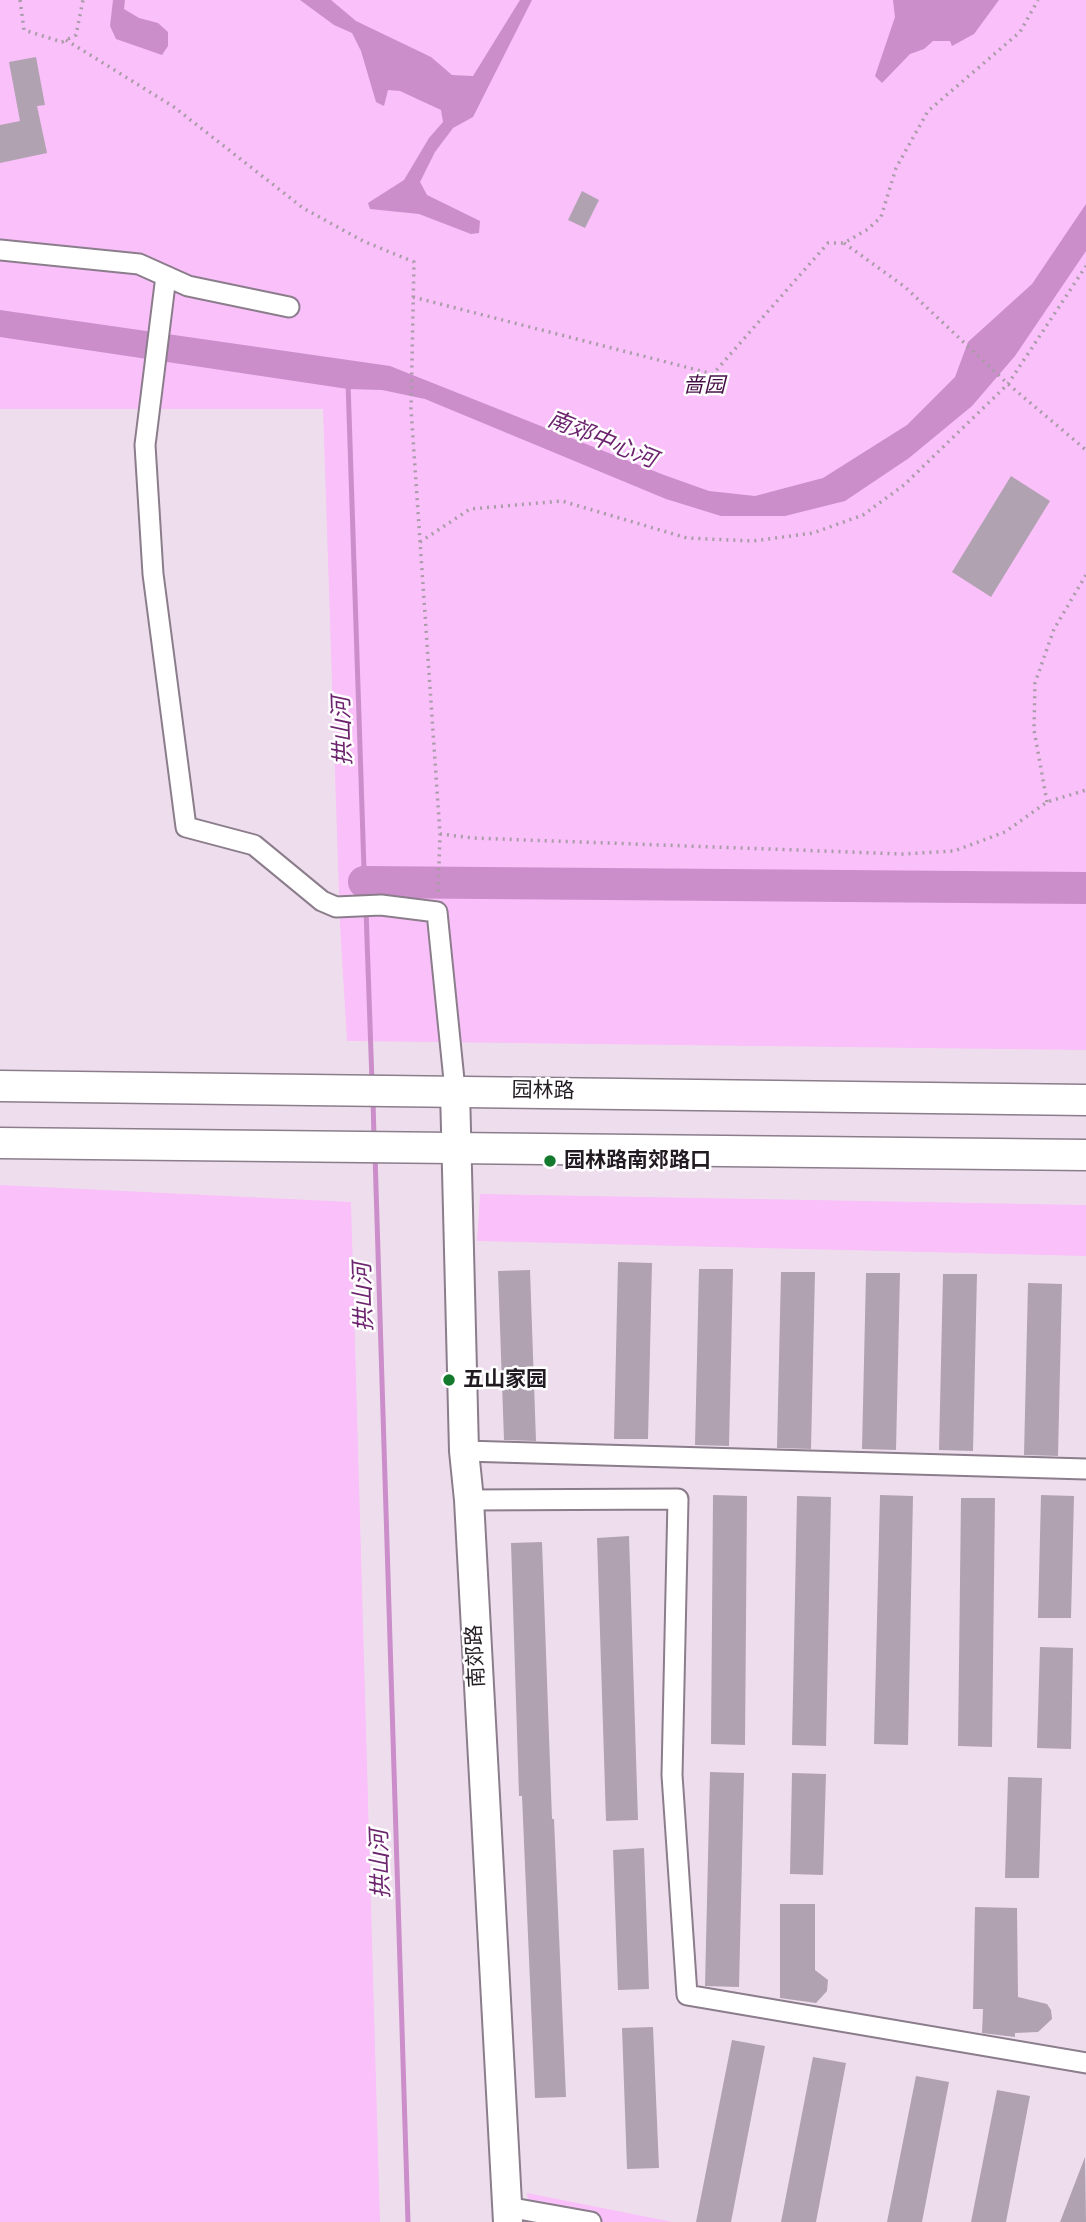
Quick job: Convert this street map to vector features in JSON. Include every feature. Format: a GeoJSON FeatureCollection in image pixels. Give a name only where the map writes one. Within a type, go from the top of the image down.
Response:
{"type":"FeatureCollection","features":[{"type":"Feature","properties":{"kind":"main road","name":"园林路"},"geometry":{"type":"LineString","coordinates":[[0,1086],[1086,1100]]}},
{"type":"Feature","properties":{"kind":"main road"},"geometry":{"type":"LineString","coordinates":[[0,1143],[1086,1155]]}},
{"type":"Feature","properties":{"kind":"street"},"geometry":{"type":"LineString","coordinates":[[0,250],[139,264],[188,286],[289,307]]}},
{"type":"Feature","properties":{"kind":"street"},"geometry":{"type":"LineString","coordinates":[[166,276],[145,445],[153,574],[186,827],[254,845],[322,901],[336,907],[381,905],[437,912],[455,1090]]}},
{"type":"Feature","properties":{"kind":"street","name":"南郊路"},"geometry":{"type":"LineString","coordinates":[[455,1090],[464,1451],[469,1500],[508,2214]]}},
{"type":"Feature","properties":{"kind":"street"},"geometry":{"type":"LineString","coordinates":[[464,1451],[1086,1469]]}},
{"type":"Feature","properties":{"kind":"street"},"geometry":{"type":"LineString","coordinates":[[469,1500],[678,1499],[672,1775],[687,1995],[1086,2063]]}},
{"type":"Feature","properties":{"kind":"street"},"geometry":{"type":"LineString","coordinates":[[508,2214],[591,2222]]}},
{"type":"Feature","properties":{"kind":"path"},"geometry":{"type":"LineString","coordinates":[[20,0],[24,30],[62,42],[76,35],[83,0]]}},
{"type":"Feature","properties":{"kind":"path"},"geometry":{"type":"LineString","coordinates":[[413,297],[713,374],[828,243],[844,243],[868,229],[881,217],[896,168],[928,111],[1020,32],[1038,0]]}},
{"type":"Feature","properties":{"kind":"path"},"geometry":{"type":"LineString","coordinates":[[66,40],[174,107],[303,208],[363,241],[414,262],[411,409],[440,834],[437,912]]}},
{"type":"Feature","properties":{"kind":"path"},"geometry":{"type":"LineString","coordinates":[[844,243],[905,287],[1008,384],[1086,450]]}},
{"type":"Feature","properties":{"kind":"path"},"geometry":{"type":"LineString","coordinates":[[420,542],[470,509],[562,501],[687,538],[752,541],[813,533],[863,515],[904,485],[1008,384],[1086,266]]}},
{"type":"Feature","properties":{"kind":"path"},"geometry":{"type":"LineString","coordinates":[[1047,803],[1034,730],[1035,682],[1054,629],[1086,575]]}},
{"type":"Feature","properties":{"kind":"path"},"geometry":{"type":"LineString","coordinates":[[440,834],[473,838],[902,854],[954,851],[1005,832],[1047,803],[1086,790]]}},
{"type":"Feature","properties":{"kind":"green space","name":"啬园"},"geometry":{"type":"Polygon","coordinates":[[[0,0],[1086,0],[1086,1050],[347,1041],[340,925],[323,409],[0,409],[0,0]]]}},
{"type":"Feature","properties":{"kind":"green space"},"geometry":{"type":"Polygon","coordinates":[[[0,1185],[351,1202],[380,2222],[0,2222],[0,1185]]]}},
{"type":"Feature","properties":{"kind":"green space"},"geometry":{"type":"Polygon","coordinates":[[[480,1194],[1086,1205],[1086,1256],[477,1241],[480,1194]]]}},
{"type":"Feature","properties":{"kind":"green space"},"geometry":{"type":"Polygon","coordinates":[[[527,2193],[673,2222],[530,2222],[527,2193]]]}},
{"type":"Feature","properties":{"kind":"shaded area"},"geometry":{"type":"Polygon","coordinates":[[[113,0],[125,0],[124,9],[139,18],[158,23],[168,32],[168,46],[162,55],[116,39],[110,26],[113,0]]]}},
{"type":"Feature","properties":{"kind":"shaded area"},"geometry":{"type":"Polygon","coordinates":[[[300,0],[331,0],[356,21],[431,57],[452,75],[473,76],[520,0],[532,0],[473,117],[453,128],[435,152],[420,182],[427,195],[480,221],[479,233],[471,234],[419,214],[370,209],[368,203],[404,180],[429,138],[443,122],[441,110],[400,91],[388,90],[384,106],[376,102],[361,51],[352,33],[334,25],[300,0]]]}},
{"type":"Feature","properties":{"kind":"shaded area"},"geometry":{"type":"Polygon","coordinates":[[[893,0],[999,0],[974,34],[952,46],[950,41],[933,41],[924,49],[910,54],[882,83],[875,76],[895,17],[893,0]]]}},
{"type":"Feature","properties":{"kind":"shaded area"},"geometry":{"type":"Polygon","coordinates":[[[1086,204],[1086,251],[1015,356],[972,406],[909,458],[845,501],[785,516],[721,516],[666,499],[425,399],[382,390],[348,389],[0,337],[0,310],[390,366],[664,475],[709,491],[755,496],[823,478],[907,425],[955,377],[968,342],[1032,284],[1086,204]]]}},
{"type":"Feature","properties":{"kind":"building"},"geometry":{"type":"Polygon","coordinates":[[[36,57],[45,105],[37,106],[47,153],[0,163],[0,125],[20,121],[9,62],[36,57]]]}},
{"type":"Feature","properties":{"kind":"building"},"geometry":{"type":"Polygon","coordinates":[[[582,191],[599,200],[585,228],[568,220],[582,191]]]}},
{"type":"Feature","properties":{"kind":"building"},"geometry":{"type":"Polygon","coordinates":[[[1011,476],[1050,501],[991,597],[952,572],[1011,476]]]}},
{"type":"Feature","properties":{"kind":"building"},"geometry":{"type":"Polygon","coordinates":[[[618,1262],[652,1263],[648,1439],[614,1439],[618,1262]]]}},
{"type":"Feature","properties":{"kind":"building"},"geometry":{"type":"Polygon","coordinates":[[[699,1269],[733,1269],[729,1446],[695,1445],[699,1269]]]}},
{"type":"Feature","properties":{"kind":"building"},"geometry":{"type":"Polygon","coordinates":[[[530,1270],[536,1441],[504,1440],[498,1271],[530,1270]]]}},
{"type":"Feature","properties":{"kind":"building"},"geometry":{"type":"Polygon","coordinates":[[[781,1272],[815,1272],[811,1449],[777,1448],[781,1272]]]}},
{"type":"Feature","properties":{"kind":"building"},"geometry":{"type":"Polygon","coordinates":[[[866,1273],[900,1273],[896,1450],[862,1449],[866,1273]]]}},
{"type":"Feature","properties":{"kind":"building"},"geometry":{"type":"Polygon","coordinates":[[[943,1274],[977,1274],[973,1451],[939,1450],[943,1274]]]}},
{"type":"Feature","properties":{"kind":"building"},"geometry":{"type":"Polygon","coordinates":[[[1028,1283],[1062,1284],[1058,1456],[1024,1455],[1028,1283]]]}},
{"type":"Feature","properties":{"kind":"building"},"geometry":{"type":"Polygon","coordinates":[[[713,1495],[747,1496],[745,1745],[711,1744],[713,1495]]]}},
{"type":"Feature","properties":{"kind":"building"},"geometry":{"type":"Polygon","coordinates":[[[880,1495],[913,1496],[908,1745],[874,1744],[880,1495]]]}},
{"type":"Feature","properties":{"kind":"building"},"geometry":{"type":"Polygon","coordinates":[[[1041,1495],[1074,1496],[1071,1618],[1038,1618],[1041,1495]]]}},
{"type":"Feature","properties":{"kind":"building"},"geometry":{"type":"Polygon","coordinates":[[[797,1496],[831,1497],[826,1746],[792,1745],[797,1496]]]}},
{"type":"Feature","properties":{"kind":"building"},"geometry":{"type":"Polygon","coordinates":[[[961,1498],[995,1498],[992,1747],[958,1746],[961,1498]]]}},
{"type":"Feature","properties":{"kind":"building"},"geometry":{"type":"Polygon","coordinates":[[[629,1536],[638,1820],[606,1821],[597,1538],[629,1536]]]}},
{"type":"Feature","properties":{"kind":"building"},"geometry":{"type":"Polygon","coordinates":[[[542,1542],[566,2097],[535,2098],[522,1796],[519,1796],[511,1543],[542,1542]]]}},
{"type":"Feature","properties":{"kind":"building"},"geometry":{"type":"Polygon","coordinates":[[[1040,1647],[1073,1648],[1071,1749],[1037,1748],[1040,1647]]]}},
{"type":"Feature","properties":{"kind":"building"},"geometry":{"type":"Polygon","coordinates":[[[710,1772],[744,1773],[739,1987],[705,1986],[710,1772]]]}},
{"type":"Feature","properties":{"kind":"building"},"geometry":{"type":"Polygon","coordinates":[[[792,1773],[826,1774],[823,1875],[790,1874],[792,1773]]]}},
{"type":"Feature","properties":{"kind":"building"},"geometry":{"type":"Polygon","coordinates":[[[1008,1777],[1042,1778],[1039,1878],[1005,1878],[1008,1777]]]}},
{"type":"Feature","properties":{"kind":"building"},"geometry":{"type":"Polygon","coordinates":[[[644,1848],[649,1989],[618,1990],[613,1850],[644,1848]]]}},
{"type":"Feature","properties":{"kind":"building"},"geometry":{"type":"Polygon","coordinates":[[[780,1904],[815,1904],[815,1970],[828,1980],[827,1991],[816,2003],[780,1998],[780,1904]]]}},
{"type":"Feature","properties":{"kind":"building"},"geometry":{"type":"Polygon","coordinates":[[[975,1907],[1017,1908],[1018,1997],[1047,2004],[1051,2010],[1052,2019],[1038,2032],[1015,2033],[1015,2037],[982,2033],[983,2009],[973,2009],[975,1907]]]}},
{"type":"Feature","properties":{"kind":"building"},"geometry":{"type":"Polygon","coordinates":[[[653,2027],[659,2168],[627,2169],[622,2028],[653,2027]]]}},
{"type":"Feature","properties":{"kind":"building"},"geometry":{"type":"Polygon","coordinates":[[[732,2040],[765,2046],[731,2222],[696,2222],[732,2040]]]}},
{"type":"Feature","properties":{"kind":"building"},"geometry":{"type":"Polygon","coordinates":[[[813,2057],[846,2063],[816,2222],[781,2222],[813,2057]]]}},
{"type":"Feature","properties":{"kind":"building"},"geometry":{"type":"Polygon","coordinates":[[[916,2076],[949,2082],[922,2222],[887,2222],[916,2076]]]}},
{"type":"Feature","properties":{"kind":"building"},"geometry":{"type":"Polygon","coordinates":[[[997,2090],[1030,2096],[1006,2222],[971,2222],[997,2090]]]}},
{"type":"Feature","properties":{"kind":"building"},"geometry":{"type":"Polygon","coordinates":[[[1085,2157],[1086,2222],[1060,2222],[1085,2157]]]}},
{"type":"Feature","properties":{"kind":"waterway","name":"拱山河"},"geometry":{"type":"LineString","coordinates":[[348,382],[365,900]]}},
{"type":"Feature","properties":{"kind":"waterway"},"geometry":{"type":"LineString","coordinates":[[364,882],[1086,888]]}},
{"type":"Feature","properties":{"kind":"waterway","name":"拱山河"},"geometry":{"type":"LineString","coordinates":[[366,910],[372,1082]]}},
{"type":"Feature","properties":{"kind":"waterway","name":"拱山河"},"geometry":{"type":"LineString","coordinates":[[373,1099],[374,1138]]}},
{"type":"Feature","properties":{"kind":"waterway","name":"拱山河"},"geometry":{"type":"LineString","coordinates":[[375,1155],[408,2222]]}},
{"type":"Feature","properties":{"kind":"place","name":"园林路南郊路口"},"geometry":{"type":"Point","coordinates":[550,1161]}},
{"type":"Feature","properties":{"kind":"place","name":"五山家园"},"geometry":{"type":"Point","coordinates":[449,1380]}},
{"type":"Feature","properties":{"kind":"water label","name":"南郊中心河"},"geometry":{"type":"Point","coordinates":[602,440]}}]}
